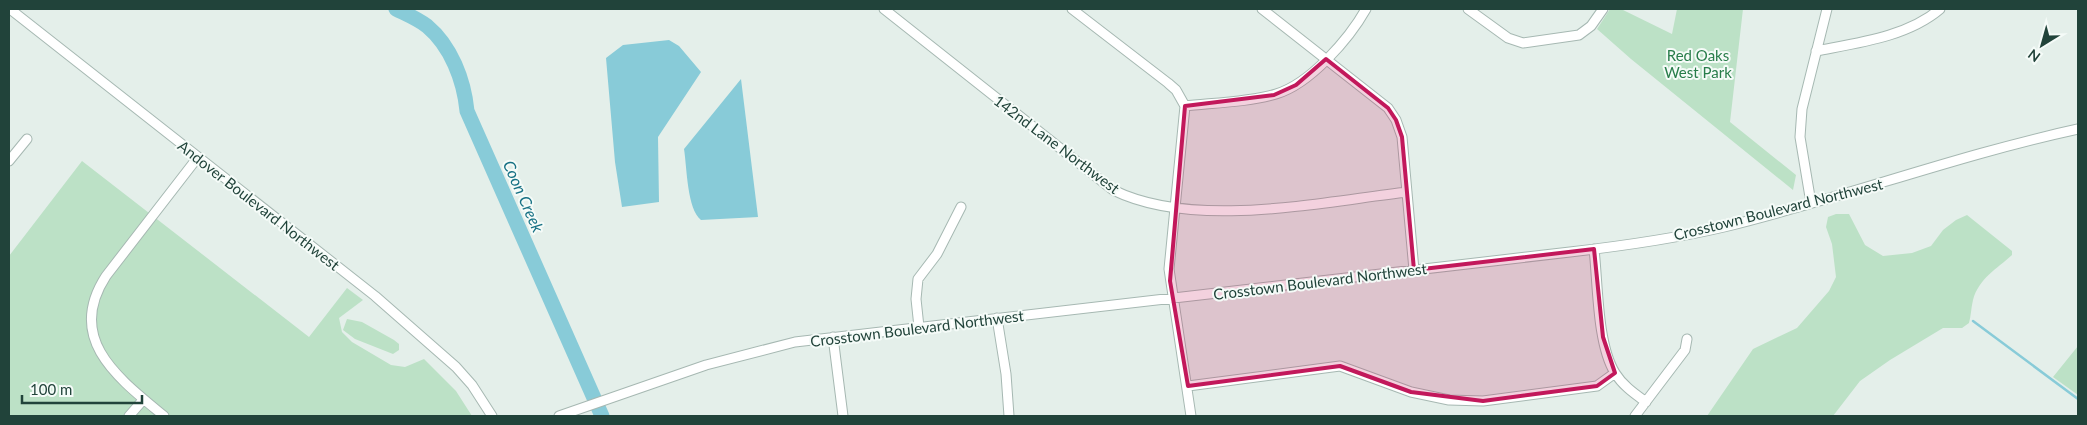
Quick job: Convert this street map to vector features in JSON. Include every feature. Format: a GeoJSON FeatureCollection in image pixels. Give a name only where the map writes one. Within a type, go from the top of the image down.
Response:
{"type":"FeatureCollection","features":[{"type":"Feature","properties":{"kind":"street","name":"Andover Boulevard Northwest"},"geometry":{"type":"LineString","coordinates":[[10,9],[375,296],[443,356],[472,385],[492,416]]}},
{"type":"Feature","properties":{"kind":"street","name":"142nd Lane Northwest"},"geometry":{"type":"LineString","coordinates":[[884,9],[1113,190],[1140,201],[1238,212],[1407,192]]}},
{"type":"Feature","properties":{"kind":"street"},"geometry":{"type":"LineString","coordinates":[[1072,9],[1168,83],[1176,90],[1185,106],[1169,262],[1191,416]]}},
{"type":"Feature","properties":{"kind":"street"},"geometry":{"type":"LineString","coordinates":[[1262,9],[1388,108],[1396,120],[1402,137],[1414,270]]}},
{"type":"Feature","properties":{"kind":"street"},"geometry":{"type":"LineString","coordinates":[[1185,106],[1274,94],[1296,85],[1326,59],[1352,32],[1366,9]]}},
{"type":"Feature","properties":{"kind":"street"},"geometry":{"type":"LineString","coordinates":[[1468,9],[1508,38],[1523,43],[1574,36],[1585,32],[1603,9]]}},
{"type":"Feature","properties":{"kind":"street"},"geometry":{"type":"LineString","coordinates":[[1810,203],[1800,137],[1802,109],[1827,9]]}},
{"type":"Feature","properties":{"kind":"street"},"geometry":{"type":"LineString","coordinates":[[1816,51],[1864,41],[1908,28],[1940,9]]}},
{"type":"Feature","properties":{"kind":"street","name":"Crosstown Boulevard Northwest"},"geometry":{"type":"LineString","coordinates":[[559,416],[736,356],[787,344],[1594,249],[1707,230],[1810,203],[1996,149],[2078,129]]}},
{"type":"Feature","properties":{"kind":"street"},"geometry":{"type":"LineString","coordinates":[[9,161],[27,139]]}},
{"type":"Feature","properties":{"kind":"street"},"geometry":{"type":"LineString","coordinates":[[164,416],[143,400],[101,355],[92,328],[91,307],[95,294],[106,276],[198,157]]}},
{"type":"Feature","properties":{"kind":"street"},"geometry":{"type":"LineString","coordinates":[[919,327],[916,298],[918,279],[937,254],[961,207]]}},
{"type":"Feature","properties":{"kind":"street"},"geometry":{"type":"LineString","coordinates":[[1594,249],[1603,337],[1615,373],[1628,388],[1646,402]]}},
{"type":"Feature","properties":{"kind":"street"},"geometry":{"type":"LineString","coordinates":[[997,318],[1006,374],[1009,416]]}},
{"type":"Feature","properties":{"kind":"street"},"geometry":{"type":"LineString","coordinates":[[834,337],[843,416]]}},
{"type":"Feature","properties":{"kind":"street"},"geometry":{"type":"LineString","coordinates":[[1635,416],[1685,350],[1687,338]]}},
{"type":"Feature","properties":{"kind":"street"},"geometry":{"type":"LineString","coordinates":[[1188,386],[1340,366],[1411,392],[1449,400],[1482,401],[1597,386],[1615,373]]}},
{"type":"Feature","properties":{"kind":"street"},"geometry":{"type":"LineString","coordinates":[[129,416],[143,400]]}},
{"type":"Feature","properties":{"kind":"highlighted area"},"geometry":{"type":"Polygon","coordinates":[[[1326,59],[1388,108],[1396,120],[1402,137],[1414,270],[1594,249],[1603,337],[1615,373],[1597,386],[1483,401],[1411,392],[1340,366],[1188,386],[1170,281],[1185,106],[1274,95],[1296,85],[1326,59]]]}},
{"type":"Feature","properties":{"kind":"green space","name":"Red Oaks West Park"},"geometry":{"type":"Polygon","coordinates":[[[1610,9],[1621,9],[1672,34],[1677,9],[1743,9],[1730,122],[1796,175],[1793,190],[1631,59],[1597,29],[1610,9]]]}},
{"type":"Feature","properties":{"kind":"green space"},"geometry":{"type":"Polygon","coordinates":[[[82,161],[309,337],[347,288],[363,300],[339,318],[342,332],[352,342],[391,365],[405,367],[424,359],[456,391],[472,416],[9,416],[9,256],[82,161]]]}},
{"type":"Feature","properties":{"kind":"green space"},"geometry":{"type":"Polygon","coordinates":[[[1836,214],[1849,214],[1865,245],[1883,256],[1912,253],[1931,246],[1943,230],[1956,220],[1967,215],[2012,251],[2012,255],[1989,274],[1976,292],[1969,323],[1962,328],[1943,328],[1890,360],[1860,381],[1833,416],[1707,416],[1753,349],[1797,328],[1829,291],[1836,277],[1832,244],[1826,227],[1828,217],[1836,214]]]}},
{"type":"Feature","properties":{"kind":"green space"},"geometry":{"type":"Polygon","coordinates":[[[347,319],[362,322],[394,340],[399,344],[399,350],[393,354],[355,339],[343,330],[347,319]]]}},
{"type":"Feature","properties":{"kind":"green space"},"geometry":{"type":"Polygon","coordinates":[[[2078,346],[2078,395],[2053,377],[2078,346]]]}},
{"type":"Feature","properties":{"kind":"water"},"geometry":{"type":"Polygon","coordinates":[[[669,40],[679,46],[701,72],[658,137],[659,202],[622,207],[615,162],[606,58],[623,45],[669,40]]]}},
{"type":"Feature","properties":{"kind":"water"},"geometry":{"type":"Polygon","coordinates":[[[741,79],[758,217],[701,220],[696,215],[690,198],[684,149],[741,79]]]}},
{"type":"Feature","properties":{"kind":"waterway","name":"Coon Creek"},"geometry":{"type":"LineString","coordinates":[[396,9],[427,26],[443,43],[455,64],[463,87],[467,111],[602,416]]}},
{"type":"Feature","properties":{"kind":"waterway"},"geometry":{"type":"LineString","coordinates":[[1973,321],[2078,399]]}}]}
